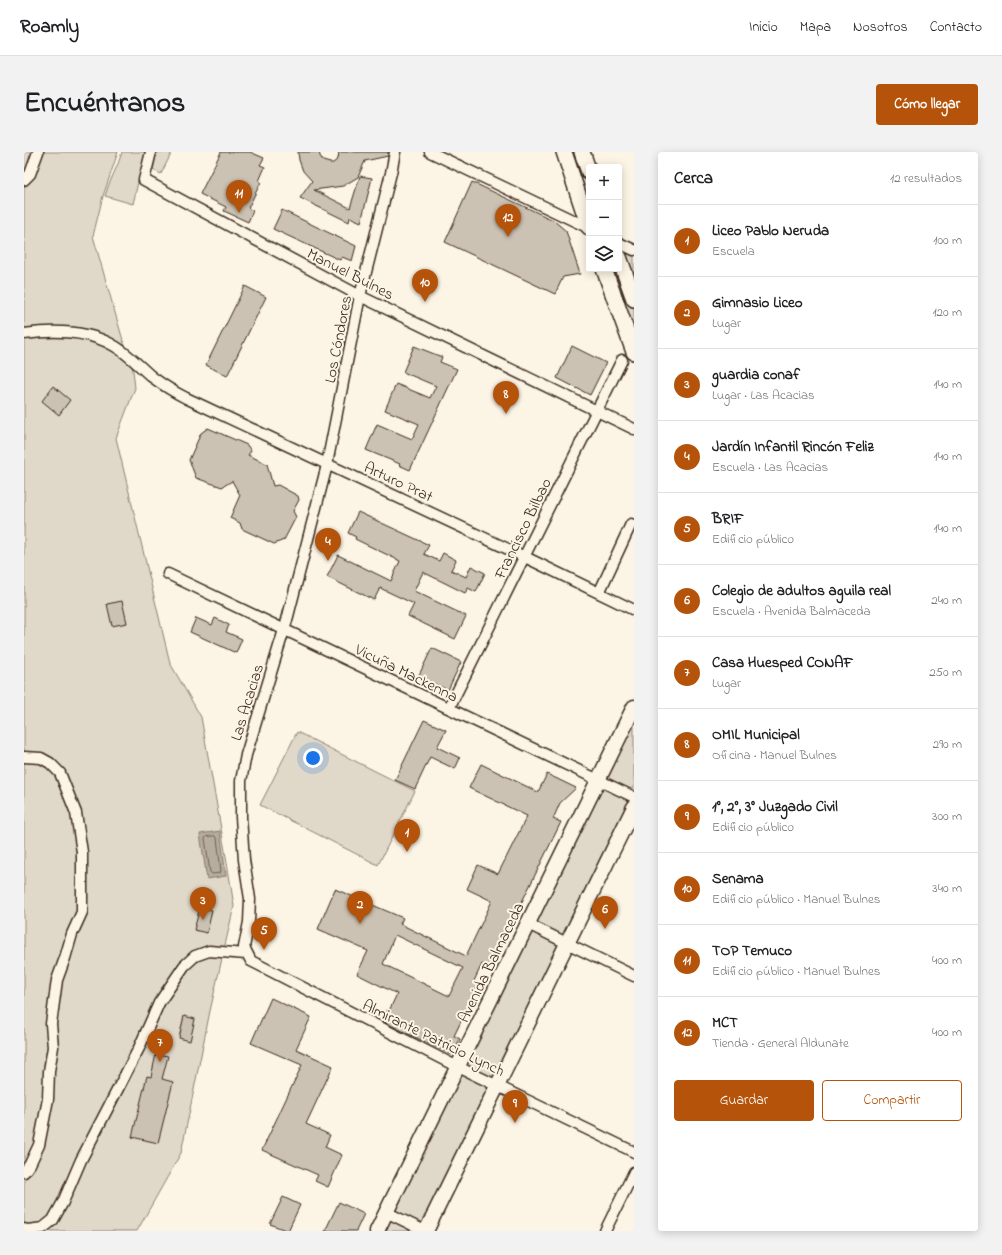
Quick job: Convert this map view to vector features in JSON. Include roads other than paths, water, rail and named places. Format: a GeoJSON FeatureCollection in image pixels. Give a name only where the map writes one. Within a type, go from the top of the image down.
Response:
{"type":"FeatureCollection","features":[{"type":"Feature","properties":{"kind":"main road"},"geometry":{"type":"LineString","coordinates":[[564,152],[586,219]]}},
{"type":"Feature","properties":{"kind":"main road"},"geometry":{"type":"LineString","coordinates":[[582,152],[586,164]]}},
{"type":"Feature","properties":{"kind":"main road"},"geometry":{"type":"LineString","coordinates":[[622,266],[634,300]]}},
{"type":"Feature","properties":{"kind":"main road"},"geometry":{"type":"LineString","coordinates":[[605,272],[628,356]]}},
{"type":"Feature","properties":{"kind":"main road","name":"Avenida Balmaceda"},"geometry":{"type":"LineString","coordinates":[[377,1231],[634,707]]}},
{"type":"Feature","properties":{"kind":"main road"},"geometry":{"type":"LineString","coordinates":[[425,1231],[568,944],[634,807]]}},
{"type":"Feature","properties":{"kind":"street"},"geometry":{"type":"LineString","coordinates":[[24,180],[30,174],[38,152]]}},
{"type":"Feature","properties":{"kind":"street","name":"Manuel Bulnes"},"geometry":{"type":"LineString","coordinates":[[151,152],[144,180],[262,245],[360,296],[634,429]]}},
{"type":"Feature","properties":{"kind":"street","name":"Los Cóndores"},"geometry":{"type":"LineString","coordinates":[[327,464],[360,296],[392,173],[395,152]]}},
{"type":"Feature","properties":{"kind":"street","name":"Los Cóndores"},"geometry":{"type":"LineString","coordinates":[[392,173],[402,152]]}},
{"type":"Feature","properties":{"kind":"street"},"geometry":{"type":"LineString","coordinates":[[430,152],[586,227]]}},
{"type":"Feature","properties":{"kind":"street"},"geometry":{"type":"LineString","coordinates":[[622,244],[634,250]]}},
{"type":"Feature","properties":{"kind":"street","name":"Arturo Prat"},"geometry":{"type":"LineString","coordinates":[[24,334],[36,332],[78,332],[112,344],[153,377],[186,398],[525,557],[634,610]]}},
{"type":"Feature","properties":{"kind":"street","name":"Francisco Bilbao"},"geometry":{"type":"LineString","coordinates":[[449,708],[525,557],[596,410],[628,356]]}},
{"type":"Feature","properties":{"kind":"street","name":"Las Acacias"},"geometry":{"type":"LineString","coordinates":[[246,954],[244,948],[249,922],[250,899],[244,860],[240,817],[241,781],[246,755],[284,630],[327,464]]}},
{"type":"Feature","properties":{"kind":"street"},"geometry":{"type":"LineString","coordinates":[[599,593],[631,524]]}},
{"type":"Feature","properties":{"kind":"street","name":"Vicuña Mackenna"},"geometry":{"type":"LineString","coordinates":[[168,574],[634,797]]}},
{"type":"Feature","properties":{"kind":"street"},"geometry":{"type":"LineString","coordinates":[[24,757],[41,758],[50,763],[60,773],[76,813],[82,852],[82,912],[72,934],[65,958],[56,980],[51,1024],[53,1047],[49,1071],[48,1100],[39,1145],[30,1164],[24,1172]]}},
{"type":"Feature","properties":{"kind":"street"},"geometry":{"type":"LineString","coordinates":[[528,924],[634,976]]}},
{"type":"Feature","properties":{"kind":"street"},"geometry":{"type":"LineString","coordinates":[[24,1229],[28,1230],[43,1228],[53,1220],[139,1048],[159,1003],[190,959],[200,954],[213,951],[246,954]]}},
{"type":"Feature","properties":{"kind":"street","name":"Almirante Patricio Lynch"},"geometry":{"type":"LineString","coordinates":[[246,954],[251,961],[458,1067],[634,1152]]}},
{"type":"Feature","properties":{"kind":"street"},"geometry":{"type":"LineString","coordinates":[[605,1231],[634,1172]]}},
{"type":"Feature","properties":{"kind":"street"},"geometry":{"type":"LineString","coordinates":[[386,1212],[425,1231]]}},
{"type":"Feature","properties":{"kind":"water"},"geometry":{"type":"Polygon","coordinates":[[[220,831],[226,876],[207,879],[200,834],[220,831]]]}},
{"type":"Feature","properties":{"kind":"place","name":"TOP Temuco"},"geometry":{"type":"Point","coordinates":[239,213]}},
{"type":"Feature","properties":{"kind":"place","name":"MCT"},"geometry":{"type":"Point","coordinates":[508,237]}},
{"type":"Feature","properties":{"kind":"place","name":"Senama"},"geometry":{"type":"Point","coordinates":[425,302]}},
{"type":"Feature","properties":{"kind":"place","name":"OMIL Municipal"},"geometry":{"type":"Point","coordinates":[506,414]}},
{"type":"Feature","properties":{"kind":"place","name":"Jardín Infantil Rincón Feliz"},"geometry":{"type":"Point","coordinates":[328,561]}},
{"type":"Feature","properties":{"kind":"place","name":"Liceo Pablo Neruda"},"geometry":{"type":"Point","coordinates":[407,852]}},
{"type":"Feature","properties":{"kind":"place","name":"guardia conaf"},"geometry":{"type":"Point","coordinates":[203,920]}},
{"type":"Feature","properties":{"kind":"place","name":"Gimnasio Liceo"},"geometry":{"type":"Point","coordinates":[360,924]}},
{"type":"Feature","properties":{"kind":"place","name":"Colegio de adultos aguila real"},"geometry":{"type":"Point","coordinates":[605,929]}},
{"type":"Feature","properties":{"kind":"place","name":"BRIF"},"geometry":{"type":"Point","coordinates":[264,950]}},
{"type":"Feature","properties":{"kind":"place","name":"Casa Huesped CONAF"},"geometry":{"type":"Point","coordinates":[160,1062]}},
{"type":"Feature","properties":{"kind":"place","name":"1°, 2°, 3° Juzgado Civil"},"geometry":{"type":"Point","coordinates":[515,1123]}}]}
